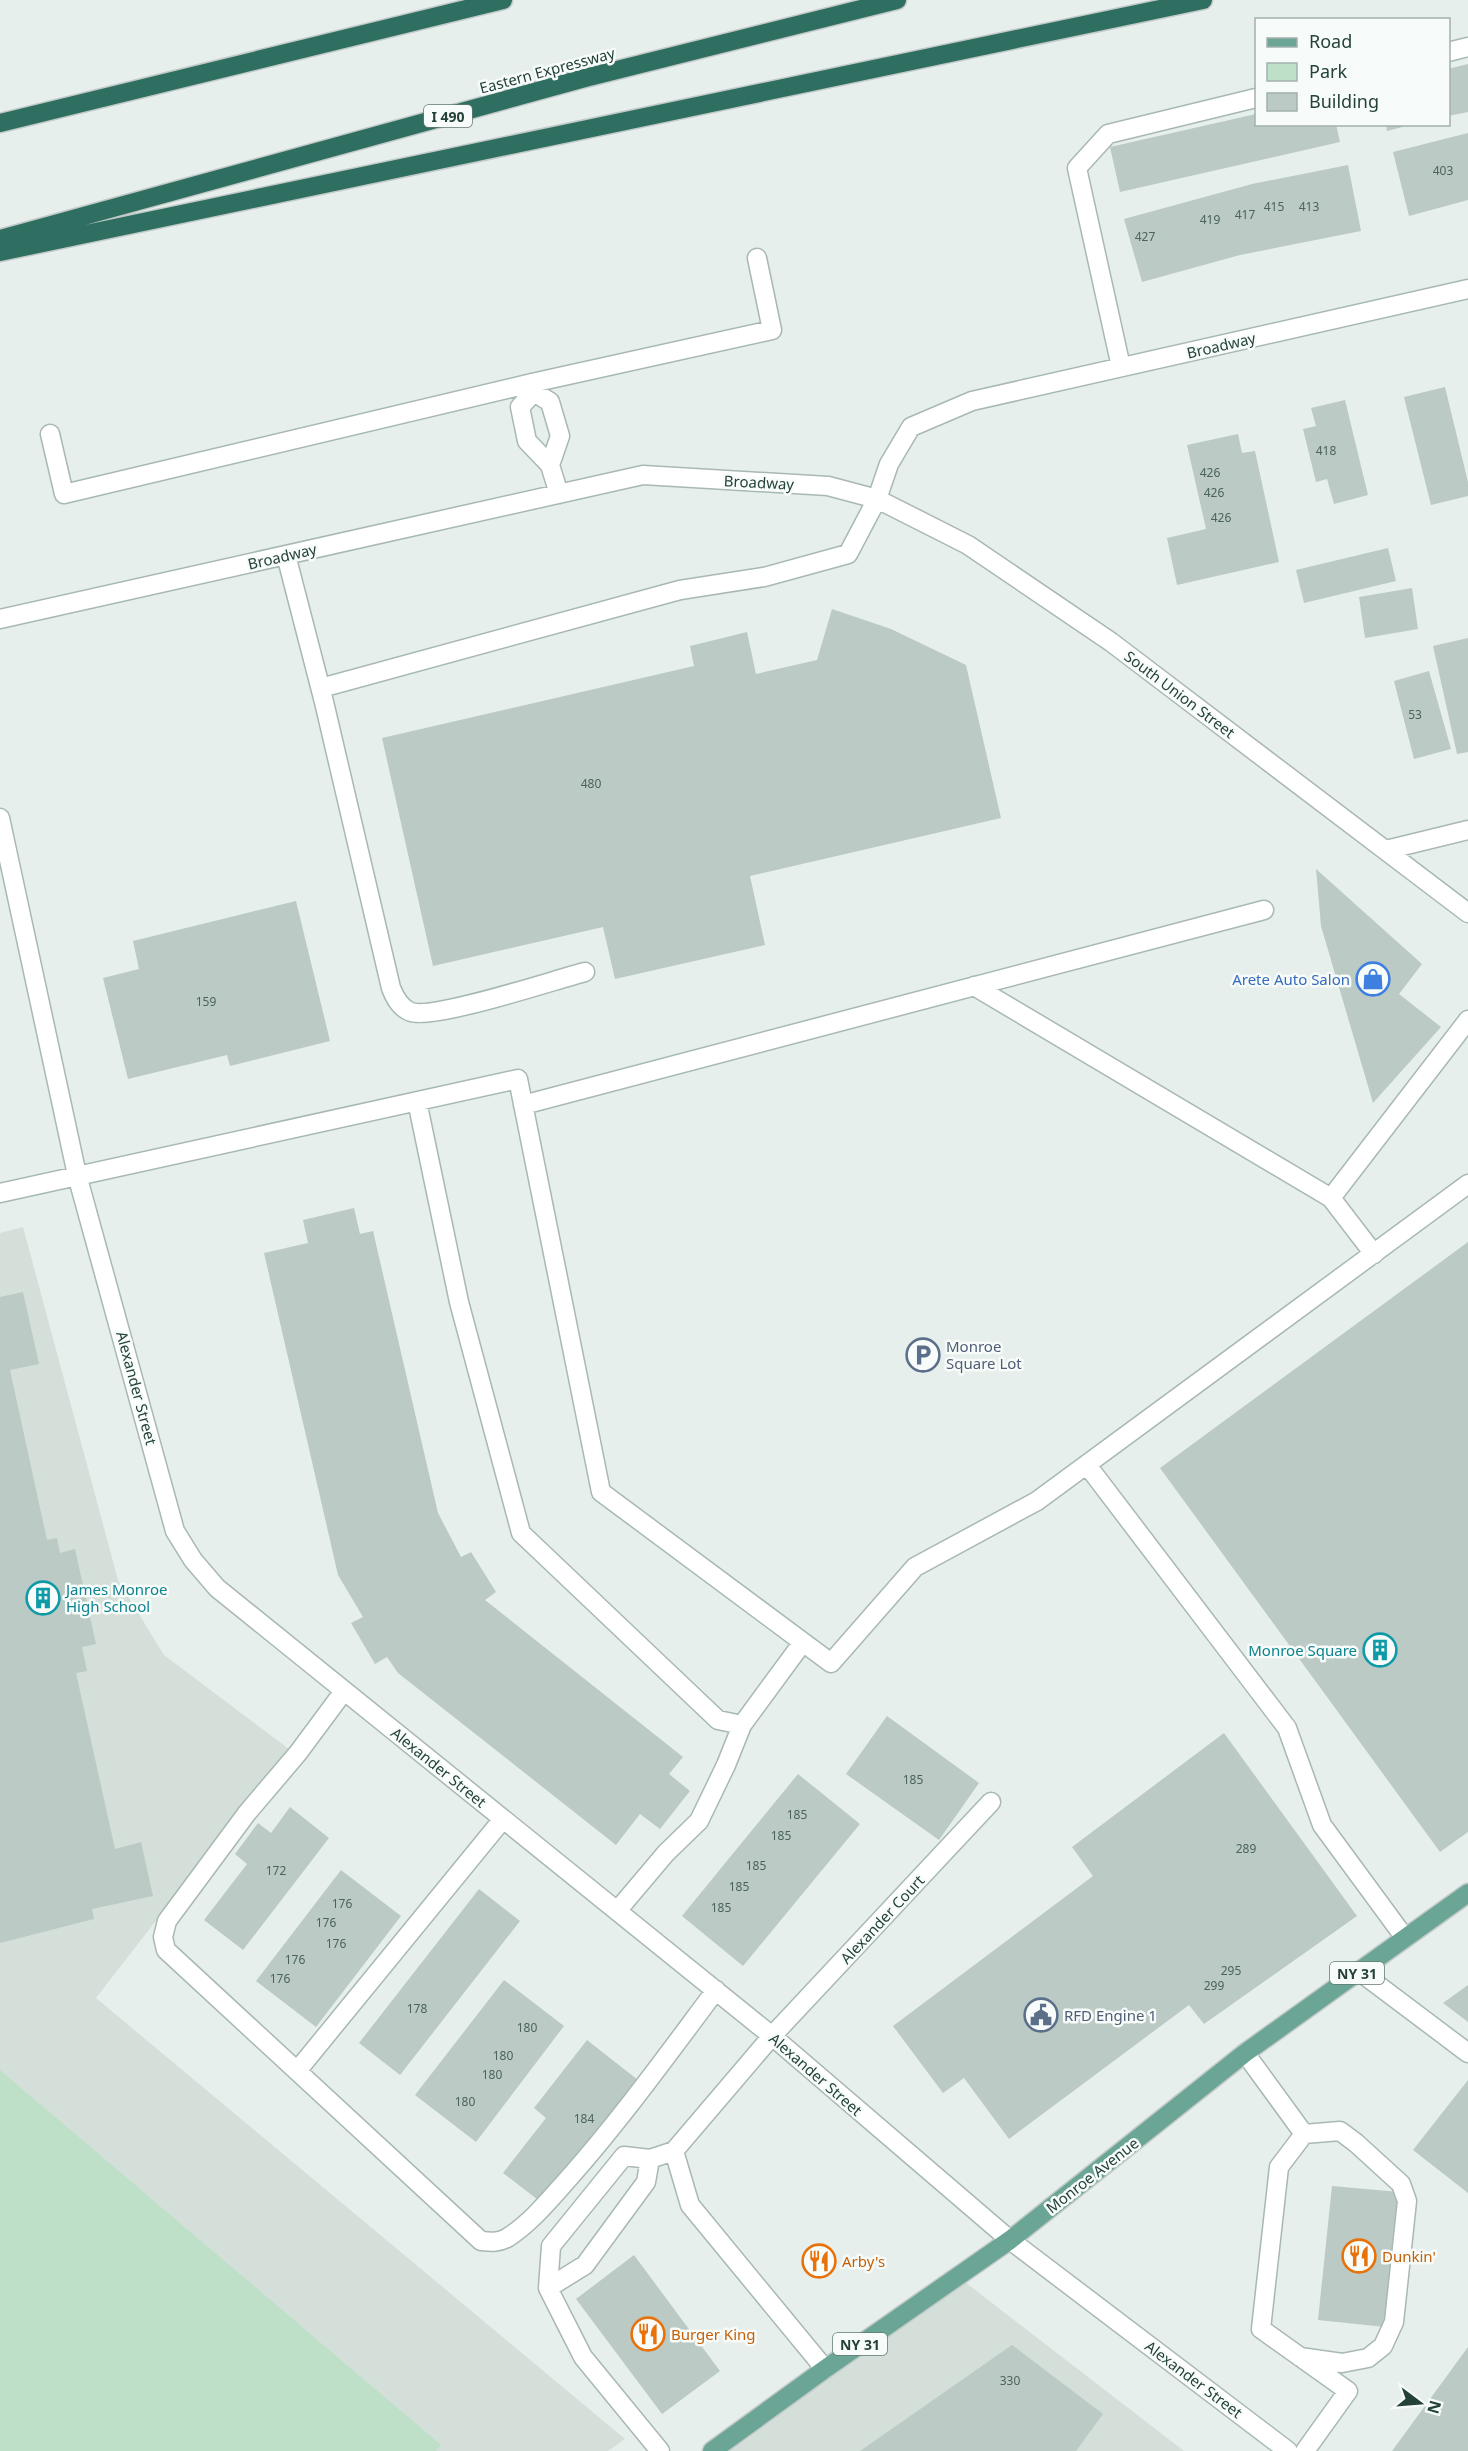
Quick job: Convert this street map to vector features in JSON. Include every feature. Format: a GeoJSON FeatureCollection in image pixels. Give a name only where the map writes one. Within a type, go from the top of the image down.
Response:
{"type":"FeatureCollection","features":[{"type":"Feature","properties":{"kind":"highway"},"geometry":{"type":"LineString","coordinates":[[0,123],[503,0]]}},
{"type":"Feature","properties":{"kind":"highway","name":"Eastern Expressway"},"geometry":{"type":"LineString","coordinates":[[0,239],[585,78],[897,0]]}},
{"type":"Feature","properties":{"kind":"highway"},"geometry":{"type":"LineString","coordinates":[[0,252],[1203,0]]}},
{"type":"Feature","properties":{"kind":"main road","name":"Monroe Avenue"},"geometry":{"type":"LineString","coordinates":[[712,2451],[1010,2240],[1245,2053],[1468,1893]]}},
{"type":"Feature","properties":{"kind":"street"},"geometry":{"type":"LineString","coordinates":[[1450,52],[1468,47]]}},
{"type":"Feature","properties":{"kind":"street"},"geometry":{"type":"LineString","coordinates":[[1121,367],[1077,168],[1108,134],[1255,98]]}},
{"type":"Feature","properties":{"kind":"street"},"geometry":{"type":"LineString","coordinates":[[50,434],[64,494],[533,388],[772,330],[757,258]]}},
{"type":"Feature","properties":{"kind":"street","name":"Broadway"},"geometry":{"type":"LineString","coordinates":[[0,619],[644,475],[828,486],[877,499],[889,464],[911,427],[972,401],[1468,289]]}},
{"type":"Feature","properties":{"kind":"street"},"geometry":{"type":"LineString","coordinates":[[533,388],[550,402],[560,436],[550,465]]}},
{"type":"Feature","properties":{"kind":"street"},"geometry":{"type":"LineString","coordinates":[[533,388],[520,407],[527,441],[550,465],[559,494]]}},
{"type":"Feature","properties":{"kind":"street"},"geometry":{"type":"LineString","coordinates":[[321,688],[680,590],[764,577],[848,554],[877,499]]}},
{"type":"Feature","properties":{"kind":"street","name":"South Union Street"},"geometry":{"type":"LineString","coordinates":[[877,499],[968,545],[1111,642],[1468,913]]}},
{"type":"Feature","properties":{"kind":"street"},"geometry":{"type":"LineString","coordinates":[[286,555],[321,688],[391,988],[396,1001],[411,1012],[438,1013],[585,972]]}},
{"type":"Feature","properties":{"kind":"street","name":"Alexander Street"},"geometry":{"type":"LineString","coordinates":[[0,818],[77,1175],[175,1531],[193,1560],[217,1588],[772,2036],[1010,2240],[1288,2451]]}},
{"type":"Feature","properties":{"kind":"street"},"geometry":{"type":"LineString","coordinates":[[1386,850],[1468,830]]}},
{"type":"Feature","properties":{"kind":"street"},"geometry":{"type":"LineString","coordinates":[[523,1105],[1264,910]]}},
{"type":"Feature","properties":{"kind":"street"},"geometry":{"type":"LineString","coordinates":[[974,986],[1330,1198],[1374,1254]]}},
{"type":"Feature","properties":{"kind":"street"},"geometry":{"type":"LineString","coordinates":[[1330,1198],[1468,1020]]}},
{"type":"Feature","properties":{"kind":"street"},"geometry":{"type":"LineString","coordinates":[[0,1193],[518,1079],[601,1492],[831,1663],[915,1567],[1037,1501],[1468,1184]]}},
{"type":"Feature","properties":{"kind":"street"},"geometry":{"type":"LineString","coordinates":[[417,1101],[459,1302],[521,1533],[718,1720],[742,1725]]}},
{"type":"Feature","properties":{"kind":"street"},"geometry":{"type":"LineString","coordinates":[[1087,1465],[1287,1728],[1322,1825],[1405,1938]]}},
{"type":"Feature","properties":{"kind":"street"},"geometry":{"type":"LineString","coordinates":[[617,1911],[666,1853],[699,1821],[742,1725],[803,1642]]}},
{"type":"Feature","properties":{"kind":"street"},"geometry":{"type":"LineString","coordinates":[[344,1691],[298,1753],[247,1813],[167,1921],[163,1937],[166,1950],[481,2241],[495,2243],[506,2239],[526,2223],[606,2137],[716,1990]]}},
{"type":"Feature","properties":{"kind":"street","name":"Alexander Court"},"geometry":{"type":"LineString","coordinates":[[674,2151],[772,2036],[992,1802]]}},
{"type":"Feature","properties":{"kind":"street"},"geometry":{"type":"LineString","coordinates":[[297,2071],[503,1819]]}},
{"type":"Feature","properties":{"kind":"street"},"geometry":{"type":"LineString","coordinates":[[1359,1971],[1468,2054]]}},
{"type":"Feature","properties":{"kind":"street"},"geometry":{"type":"LineString","coordinates":[[1245,2053],[1304,2134]]}},
{"type":"Feature","properties":{"kind":"street"},"geometry":{"type":"LineString","coordinates":[[1300,2357],[1342,2363],[1368,2358],[1383,2346],[1394,2322],[1407,2201],[1401,2184],[1356,2143],[1340,2132],[1304,2134],[1279,2167],[1260,2329],[1348,2391],[1305,2451]]}},
{"type":"Feature","properties":{"kind":"street"},"geometry":{"type":"LineString","coordinates":[[660,2451],[583,2357],[548,2288],[551,2246],[624,2156],[650,2158],[674,2151],[690,2205],[825,2369]]}},
{"type":"Feature","properties":{"kind":"street"},"geometry":{"type":"LineString","coordinates":[[548,2288],[585,2265],[646,2182],[650,2158]]}},
{"type":"Feature","properties":{"kind":"shaded area"},"geometry":{"type":"Polygon","coordinates":[[[23,1227],[118,1580],[164,1655],[289,1749],[96,1998],[625,2439],[608,2451],[0,2451],[0,1233],[23,1227]]]}},
{"type":"Feature","properties":{"kind":"shaded area"},"geometry":{"type":"Polygon","coordinates":[[[961,2279],[1184,2451],[726,2451],[961,2279]]]}},
{"type":"Feature","properties":{"kind":"green space"},"geometry":{"type":"Polygon","coordinates":[[[0,2070],[441,2445],[436,2451],[0,2451],[0,2070]]]}},
{"type":"Feature","properties":{"kind":"building"},"geometry":{"type":"Polygon","coordinates":[[[1468,64],[1468,112],[1450,116],[1450,68],[1468,64]]]}},
{"type":"Feature","properties":{"kind":"building"},"geometry":{"type":"Polygon","coordinates":[[[1255,114],[1255,126],[1336,126],[1340,142],[1120,192],[1110,147],[1255,114]]]}},
{"type":"Feature","properties":{"kind":"building"},"geometry":{"type":"Polygon","coordinates":[[[1386,126],[1406,126],[1387,131],[1386,126]]]}},
{"type":"Feature","properties":{"kind":"building"},"geometry":{"type":"Polygon","coordinates":[[[1468,133],[1468,200],[1409,216],[1393,152],[1468,133]]]}},
{"type":"Feature","properties":{"kind":"building"},"geometry":{"type":"Polygon","coordinates":[[[1348,165],[1361,231],[1240,255],[1142,282],[1124,219],[1252,184],[1348,165]]]}},
{"type":"Feature","properties":{"kind":"building"},"geometry":{"type":"Polygon","coordinates":[[[1445,387],[1468,482],[1468,496],[1431,505],[1404,397],[1445,387]]]}},
{"type":"Feature","properties":{"kind":"building"},"geometry":{"type":"Polygon","coordinates":[[[1345,400],[1368,495],[1334,504],[1327,479],[1316,482],[1303,429],[1316,426],[1311,408],[1345,400]]]}},
{"type":"Feature","properties":{"kind":"building"},"geometry":{"type":"Polygon","coordinates":[[[1238,434],[1242,453],[1255,451],[1279,562],[1177,585],[1167,538],[1206,529],[1187,445],[1238,434]]]}},
{"type":"Feature","properties":{"kind":"building"},"geometry":{"type":"Polygon","coordinates":[[[1388,548],[1396,581],[1304,603],[1296,570],[1388,548]]]}},
{"type":"Feature","properties":{"kind":"building"},"geometry":{"type":"Polygon","coordinates":[[[1412,588],[1418,629],[1365,638],[1359,597],[1412,588]]]}},
{"type":"Feature","properties":{"kind":"building"},"geometry":{"type":"Polygon","coordinates":[[[832,609],[891,629],[966,665],[1001,818],[750,876],[765,945],[615,979],[603,927],[433,966],[382,738],[694,666],[690,646],[747,632],[756,674],[817,660],[832,609]]]}},
{"type":"Feature","properties":{"kind":"building"},"geometry":{"type":"Polygon","coordinates":[[[1468,638],[1468,752],[1457,754],[1433,646],[1468,638]]]}},
{"type":"Feature","properties":{"kind":"building"},"geometry":{"type":"Polygon","coordinates":[[[1429,671],[1451,749],[1414,759],[1394,681],[1429,671]]]}},
{"type":"Feature","properties":{"kind":"building","name":"Arete Auto Salon"},"geometry":{"type":"Polygon","coordinates":[[[1316,869],[1422,964],[1399,994],[1441,1027],[1373,1103],[1321,926],[1316,869]]]}},
{"type":"Feature","properties":{"kind":"building"},"geometry":{"type":"Polygon","coordinates":[[[296,901],[330,1041],[230,1066],[227,1055],[128,1079],[103,978],[139,969],[133,941],[296,901]]]}},
{"type":"Feature","properties":{"kind":"building"},"geometry":{"type":"Polygon","coordinates":[[[354,1208],[360,1234],[373,1231],[438,1513],[461,1557],[471,1552],[496,1592],[485,1600],[683,1757],[669,1774],[690,1791],[660,1829],[640,1814],[616,1845],[398,1673],[387,1657],[375,1664],[351,1623],[363,1617],[338,1575],[264,1253],[308,1243],[303,1220],[354,1208]]]}},
{"type":"Feature","properties":{"kind":"building","name":"Monroe Square"},"geometry":{"type":"Polygon","coordinates":[[[1468,1242],[1468,1832],[1440,1852],[1160,1468],[1468,1242]]]}},
{"type":"Feature","properties":{"kind":"building","name":"James Monroe High School"},"geometry":{"type":"Polygon","coordinates":[[[23,1292],[39,1364],[10,1370],[47,1540],[57,1538],[60,1553],[75,1549],[96,1644],[82,1647],[87,1671],[76,1673],[115,1849],[141,1842],[153,1896],[92,1909],[94,1919],[0,1943],[0,1297],[23,1292]]]}},
{"type":"Feature","properties":{"kind":"building"},"geometry":{"type":"Polygon","coordinates":[[[887,1716],[979,1783],[939,1840],[846,1774],[887,1716]]]}},
{"type":"Feature","properties":{"kind":"building"},"geometry":{"type":"Polygon","coordinates":[[[1224,1733],[1357,1916],[1204,2024],[1189,2005],[1009,2139],[964,2078],[943,2093],[893,2026],[1093,1876],[1072,1847],[1224,1733]]]}},
{"type":"Feature","properties":{"kind":"building"},"geometry":{"type":"Polygon","coordinates":[[[798,1774],[860,1824],[743,1966],[682,1916],[798,1774]]]}},
{"type":"Feature","properties":{"kind":"building"},"geometry":{"type":"Polygon","coordinates":[[[290,1807],[329,1838],[243,1950],[204,1920],[247,1864],[235,1854],[258,1823],[271,1833],[290,1807]]]}},
{"type":"Feature","properties":{"kind":"building"},"geometry":{"type":"Polygon","coordinates":[[[341,1870],[401,1916],[316,2027],[256,1981],[341,1870]]]}},
{"type":"Feature","properties":{"kind":"building"},"geometry":{"type":"Polygon","coordinates":[[[479,1889],[520,1921],[400,2075],[359,2043],[479,1889]]]}},
{"type":"Feature","properties":{"kind":"building"},"geometry":{"type":"Polygon","coordinates":[[[504,1980],[564,2026],[476,2142],[415,2095],[504,1980]]]}},
{"type":"Feature","properties":{"kind":"building"},"geometry":{"type":"Polygon","coordinates":[[[1468,1985],[1468,2022],[1443,2003],[1468,1985]]]}},
{"type":"Feature","properties":{"kind":"building"},"geometry":{"type":"Polygon","coordinates":[[[587,2040],[638,2080],[542,2203],[503,2173],[546,2118],[534,2108],[587,2040]]]}},
{"type":"Feature","properties":{"kind":"building"},"geometry":{"type":"Polygon","coordinates":[[[1468,2080],[1468,2193],[1413,2150],[1468,2080]]]}},
{"type":"Feature","properties":{"kind":"building","name":"Dunkin'"},"geometry":{"type":"Polygon","coordinates":[[[1332,2186],[1399,2192],[1385,2327],[1318,2320],[1332,2186]]]}},
{"type":"Feature","properties":{"kind":"building"},"geometry":{"type":"Polygon","coordinates":[[[634,2255],[720,2371],[662,2414],[576,2299],[634,2255]]]}},
{"type":"Feature","properties":{"kind":"building"},"geometry":{"type":"Polygon","coordinates":[[[1012,2345],[1103,2414],[1076,2451],[860,2451],[1012,2345]]]}},
{"type":"Feature","properties":{"kind":"building"},"geometry":{"type":"Polygon","coordinates":[[[1468,2347],[1468,2451],[1392,2451],[1468,2347]]]}},
{"type":"Feature","properties":{"kind":"place","name":"Arete Auto Salon"},"geometry":{"type":"Point","coordinates":[1373,979]}},
{"type":"Feature","properties":{"kind":"place","name":"Monroe Square Lot"},"geometry":{"type":"Point","coordinates":[923,1355]}},
{"type":"Feature","properties":{"kind":"place","name":"James Monroe High School"},"geometry":{"type":"Point","coordinates":[43,1598]}},
{"type":"Feature","properties":{"kind":"place","name":"Monroe Square"},"geometry":{"type":"Point","coordinates":[1380,1650]}},
{"type":"Feature","properties":{"kind":"place","name":"RFD Engine 1"},"geometry":{"type":"Point","coordinates":[1041,2015]}},
{"type":"Feature","properties":{"kind":"place","name":"Dunkin'"},"geometry":{"type":"Point","coordinates":[1359,2256]}},
{"type":"Feature","properties":{"kind":"place","name":"Arby's"},"geometry":{"type":"Point","coordinates":[819,2261]}},
{"type":"Feature","properties":{"kind":"place","name":"Burger King"},"geometry":{"type":"Point","coordinates":[648,2334]}}]}
